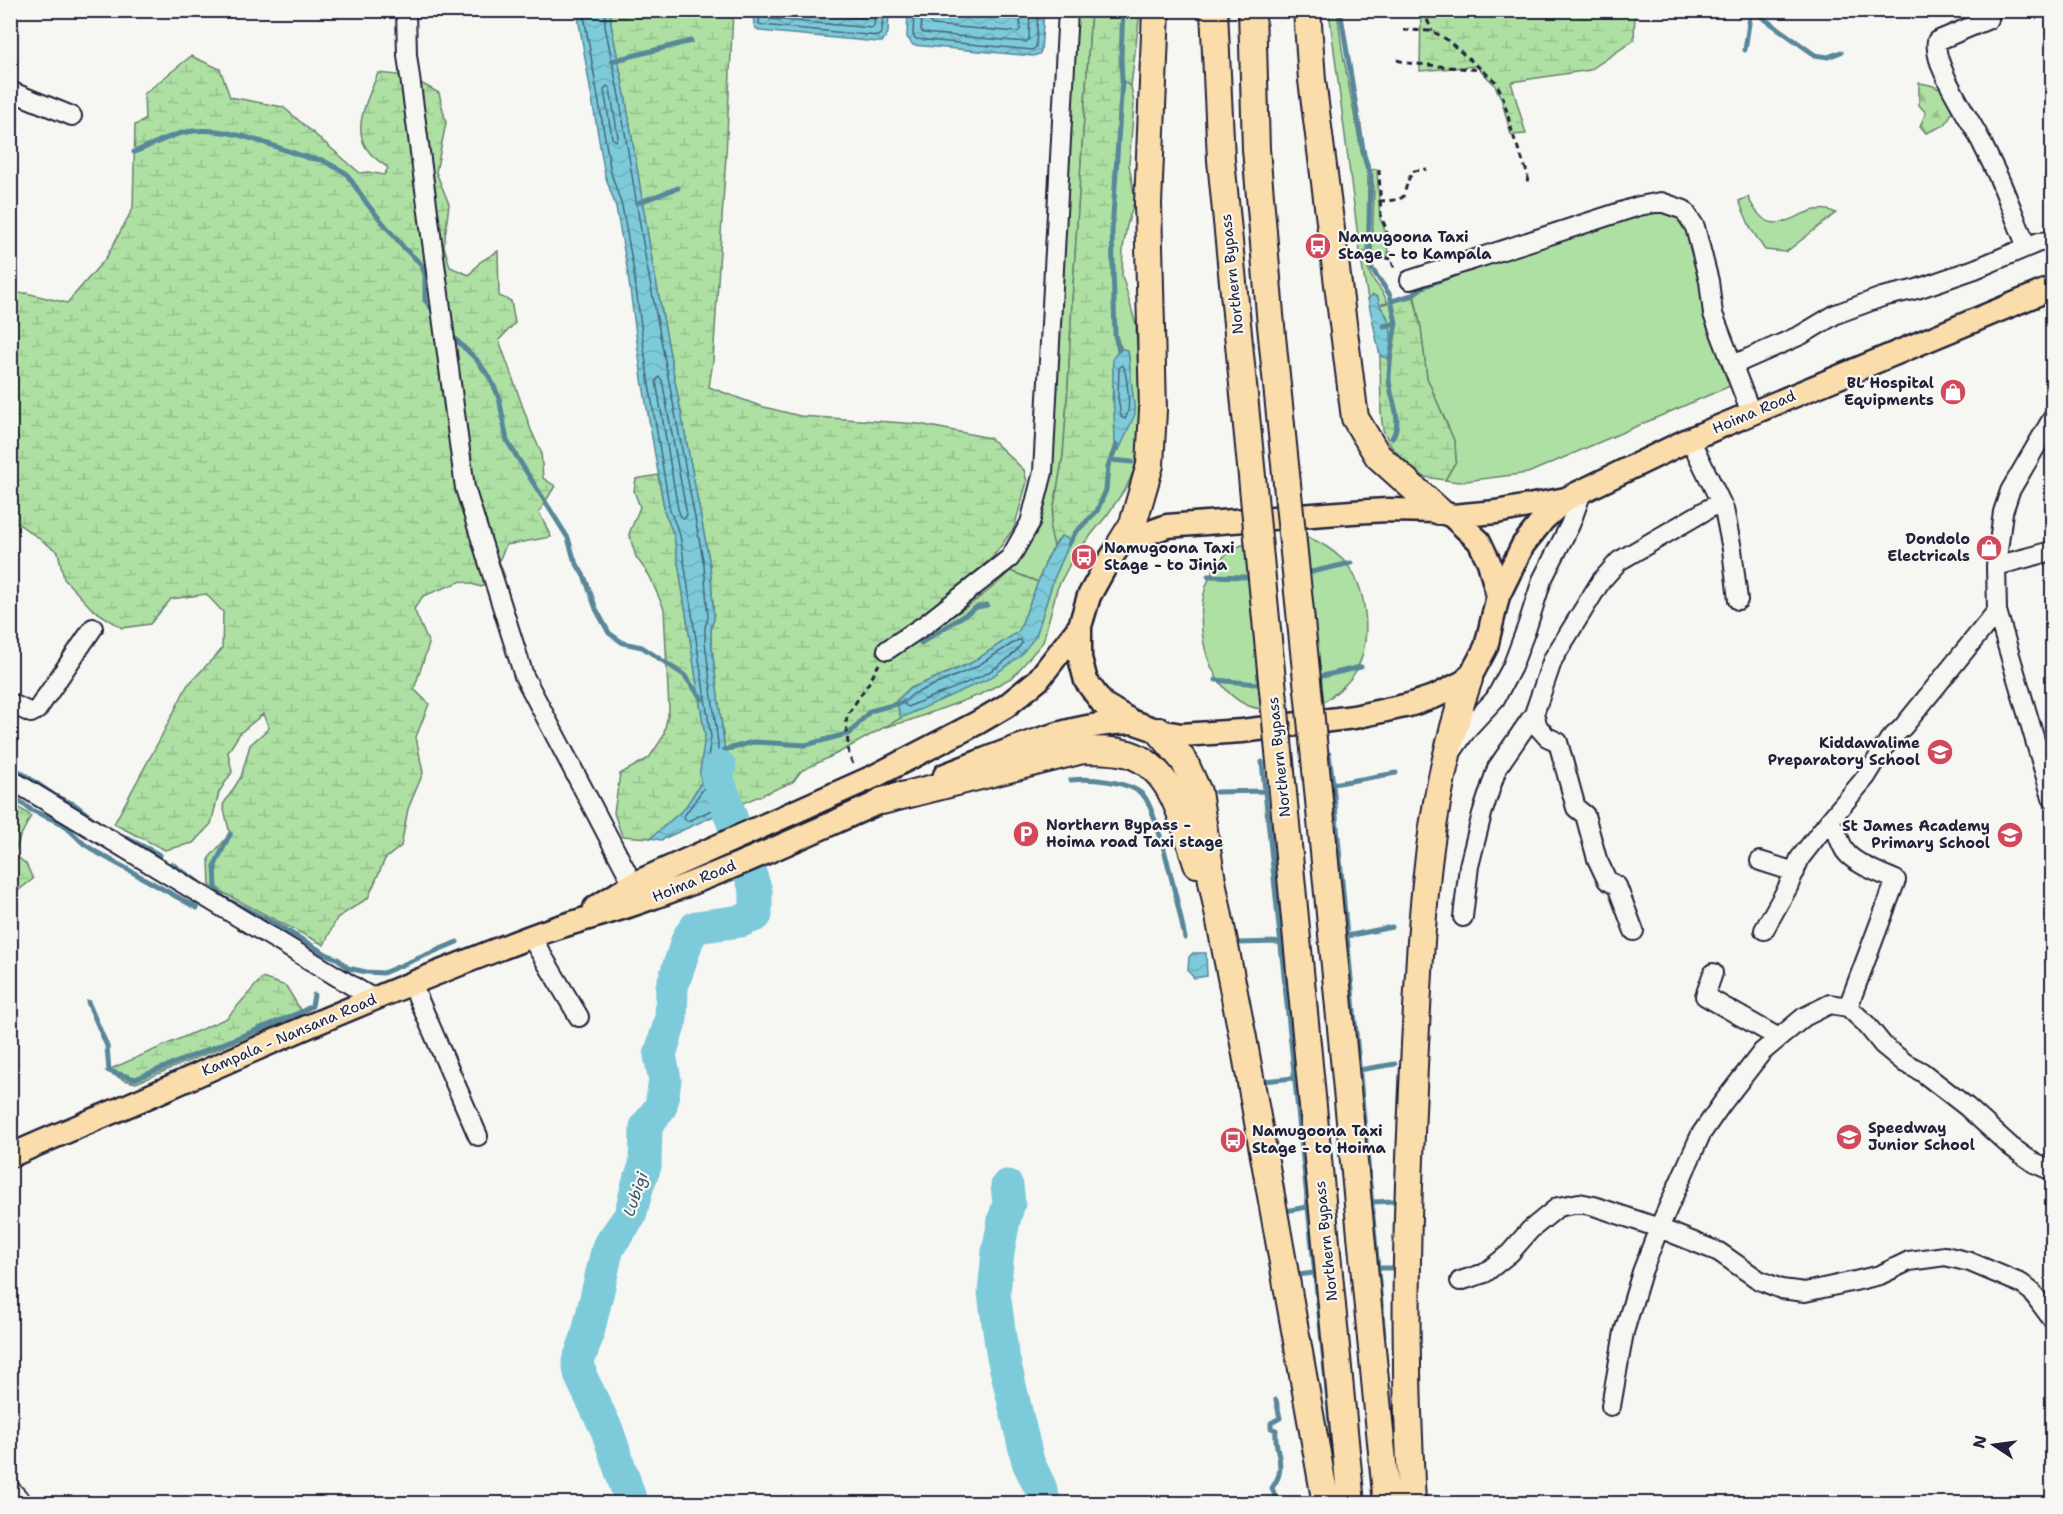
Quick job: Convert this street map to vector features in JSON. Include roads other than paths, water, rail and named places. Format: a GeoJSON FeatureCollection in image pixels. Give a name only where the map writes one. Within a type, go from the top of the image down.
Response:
{"type":"FeatureCollection","features":[{"type":"Feature","properties":{"kind":"highway"},"geometry":{"type":"LineString","coordinates":[[1121,543],[1133,524],[1150,465],[1153,410],[1148,204],[1156,10]]}},
{"type":"Feature","properties":{"kind":"highway","name":"Northern Bypass"},"geometry":{"type":"LineString","coordinates":[[1214,10],[1221,159],[1351,1503]]}},
{"type":"Feature","properties":{"kind":"highway"},"geometry":{"type":"LineString","coordinates":[[1252,10],[1256,149],[1271,326],[1387,1503]]}},
{"type":"Feature","properties":{"kind":"highway"},"geometry":{"type":"LineString","coordinates":[[1306,10],[1312,80],[1355,418],[1378,456],[1446,514]]}},
{"type":"Feature","properties":{"kind":"highway"},"geometry":{"type":"LineString","coordinates":[[1412,1503],[1407,1352],[1408,1240],[1422,918],[1431,831],[1445,761],[1458,710],[1469,679]]}},
{"type":"Feature","properties":{"kind":"highway"},"geometry":{"type":"LineString","coordinates":[[1159,731],[1184,761],[1198,792],[1225,953],[1245,1049],[1326,1503]]}},
{"type":"Feature","properties":{"kind":"highway"},"geometry":{"type":"LineString","coordinates":[[882,801],[1083,750],[1109,750],[1131,755],[1150,765],[1164,778],[1176,803],[1225,953]]}},
{"type":"Feature","properties":{"kind":"main road","name":"Hoima Road"},"geometry":{"type":"LineString","coordinates":[[1121,543],[1167,526],[1387,510],[1446,514],[1496,512],[1574,496],[1690,439],[2052,288]]}},
{"type":"Feature","properties":{"kind":"main road"},"geometry":{"type":"LineString","coordinates":[[1121,543],[1089,596],[1080,626],[1080,658],[1086,681],[1103,704],[1133,722],[1159,731],[1181,735],[1242,731],[1354,717],[1409,705],[1436,696],[1469,679],[1485,647],[1498,596],[1523,545],[1543,520],[1574,496]]}},
{"type":"Feature","properties":{"kind":"main road"},"geometry":{"type":"LineString","coordinates":[[1446,514],[1479,541],[1489,562],[1498,596]]}},
{"type":"Feature","properties":{"kind":"main road","name":"Hoima Road"},"geometry":{"type":"LineString","coordinates":[[570,922],[633,884],[868,779],[1006,706],[1038,680],[1080,626]]}},
{"type":"Feature","properties":{"kind":"main road","name":"Hoima Road"},"geometry":{"type":"LineString","coordinates":[[570,922],[639,903],[1022,745],[1084,726],[1110,722],[1133,722]]}},
{"type":"Feature","properties":{"kind":"main road","name":"Kampala - Nansana Road"},"geometry":{"type":"LineString","coordinates":[[10,1156],[171,1087],[207,1069],[374,999],[570,922]]}},
{"type":"Feature","properties":{"kind":"street"},"geometry":{"type":"LineString","coordinates":[[406,10],[407,55],[465,489],[524,676],[633,884]]}},
{"type":"Feature","properties":{"kind":"street"},"geometry":{"type":"LineString","coordinates":[[887,650],[934,618],[1010,558],[1030,523],[1043,472],[1068,10]]}},
{"type":"Feature","properties":{"kind":"street"},"geometry":{"type":"LineString","coordinates":[[1989,19],[1937,41],[1936,46],[1942,67],[2001,183],[2027,247]]}},
{"type":"Feature","properties":{"kind":"street"},"geometry":{"type":"LineString","coordinates":[[10,91],[72,116]]}},
{"type":"Feature","properties":{"kind":"street"},"geometry":{"type":"LineString","coordinates":[[1410,280],[1606,216],[1661,202],[1684,210],[1695,227],[1709,281],[1713,314],[1751,413]]}},
{"type":"Feature","properties":{"kind":"street"},"geometry":{"type":"LineString","coordinates":[[1733,365],[1801,334],[1836,314],[1882,297],[1927,286],[1975,269],[2039,242],[2052,242]]}},
{"type":"Feature","properties":{"kind":"street"},"geometry":{"type":"LineString","coordinates":[[2052,420],[2010,490],[2002,513],[1996,566],[1997,611],[2052,798]]}},
{"type":"Feature","properties":{"kind":"street"},"geometry":{"type":"LineString","coordinates":[[1690,439],[1724,509],[1732,549],[1738,600]]}},
{"type":"Feature","properties":{"kind":"street"},"geometry":{"type":"LineString","coordinates":[[1445,761],[1468,728],[1495,699],[1512,667],[1542,580],[1570,525],[1574,496]]}},
{"type":"Feature","properties":{"kind":"street"},"geometry":{"type":"LineString","coordinates":[[1463,917],[1469,866],[1497,768],[1534,714],[1560,645],[1601,581],[1619,561],[1720,502]]}},
{"type":"Feature","properties":{"kind":"street"},"geometry":{"type":"LineString","coordinates":[[1996,566],[2052,551]]}},
{"type":"Feature","properties":{"kind":"street"},"geometry":{"type":"LineString","coordinates":[[1764,930],[1800,858],[1866,777],[1889,740],[1903,727],[1997,611]]}},
{"type":"Feature","properties":{"kind":"street"},"geometry":{"type":"LineString","coordinates":[[10,703],[31,713],[37,710],[93,628]]}},
{"type":"Feature","properties":{"kind":"street"},"geometry":{"type":"LineString","coordinates":[[1534,714],[1538,727],[1547,737],[1558,742],[1576,808],[1585,815],[1597,859],[1607,880],[1617,886],[1634,931]]}},
{"type":"Feature","properties":{"kind":"street"},"geometry":{"type":"LineString","coordinates":[[10,779],[374,999]]}},
{"type":"Feature","properties":{"kind":"street"},"geometry":{"type":"LineString","coordinates":[[1830,821],[1846,853],[1866,866],[1896,880],[1848,1007]]}},
{"type":"Feature","properties":{"kind":"street"},"geometry":{"type":"LineString","coordinates":[[1760,861],[1795,872]]}},
{"type":"Feature","properties":{"kind":"street"},"geometry":{"type":"LineString","coordinates":[[531,937],[579,1017]]}},
{"type":"Feature","properties":{"kind":"street"},"geometry":{"type":"LineString","coordinates":[[1713,973],[1705,996],[1779,1038]]}},
{"type":"Feature","properties":{"kind":"street"},"geometry":{"type":"LineString","coordinates":[[412,984],[478,1136]]}},
{"type":"Feature","properties":{"kind":"street"},"geometry":{"type":"LineString","coordinates":[[1611,1407],[1624,1332],[1642,1272],[1701,1134],[1762,1052],[1804,1017],[1830,1004],[1848,1007],[1897,1057],[1948,1092],[2034,1163],[2052,1171]]}},
{"type":"Feature","properties":{"kind":"street"},"geometry":{"type":"LineString","coordinates":[[1461,1281],[1485,1273],[1510,1253],[1530,1230],[1558,1207],[1579,1203],[1659,1228],[1719,1252],[1760,1280],[1781,1289],[1805,1292],[1880,1275],[1909,1261],[1945,1256],[2022,1284],[2032,1292],[2052,1319]]}},
{"type":"Feature","properties":{"kind":"street"},"geometry":{"type":"LineString","coordinates":[[10,1489],[24,1503]]}},
{"type":"Feature","properties":{"kind":"water"},"geometry":{"type":"Polygon","coordinates":[[[577,11],[611,11],[611,25],[652,260],[710,565],[714,619],[711,641],[724,743],[724,779],[734,787],[738,805],[661,840],[651,838],[685,808],[701,783],[700,772],[705,736],[674,536],[665,513],[642,379],[627,267],[616,207],[605,175],[577,11]]]}},
{"type":"Feature","properties":{"kind":"water"},"geometry":{"type":"Polygon","coordinates":[[[754,11],[889,11],[888,33],[882,42],[878,42],[760,31],[754,25],[754,11]]]}},
{"type":"Feature","properties":{"kind":"water"},"geometry":{"type":"Polygon","coordinates":[[[908,11],[1044,11],[1041,51],[1033,56],[913,45],[907,37],[908,11]]]}},
{"type":"Feature","properties":{"kind":"water"},"geometry":{"type":"Polygon","coordinates":[[[1373,295],[1378,297],[1390,324],[1391,342],[1388,358],[1380,356],[1368,299],[1373,295]]]}},
{"type":"Feature","properties":{"kind":"water"},"geometry":{"type":"Polygon","coordinates":[[[1118,344],[1122,349],[1128,350],[1135,414],[1119,450],[1115,449],[1113,381],[1113,358],[1117,353],[1118,344]]]}},
{"type":"Feature","properties":{"kind":"water"},"geometry":{"type":"Polygon","coordinates":[[[1061,536],[1071,540],[1053,581],[1036,636],[1020,656],[990,678],[901,718],[896,701],[909,689],[971,663],[1019,631],[1048,556],[1061,536]]]}},
{"type":"Feature","properties":{"kind":"water"},"geometry":{"type":"Polygon","coordinates":[[[1193,953],[1206,953],[1207,976],[1194,978],[1188,971],[1189,957],[1193,953]]]}},
{"type":"Feature","properties":{"kind":"waterway"},"geometry":{"type":"LineString","coordinates":[[689,10],[690,17]]}},
{"type":"Feature","properties":{"kind":"waterway"},"geometry":{"type":"LineString","coordinates":[[1119,350],[1115,335],[1112,231],[1122,81],[1123,10]]}},
{"type":"Feature","properties":{"kind":"waterway"},"geometry":{"type":"LineString","coordinates":[[1340,10],[1364,155],[1371,176],[1369,232],[1372,269],[1390,295],[1396,323],[1384,326]]}},
{"type":"Feature","properties":{"kind":"waterway"},"geometry":{"type":"LineString","coordinates":[[1745,50],[1751,10]]}},
{"type":"Feature","properties":{"kind":"waterway"},"geometry":{"type":"LineString","coordinates":[[1752,10],[1815,55],[1828,57],[1841,52]]}},
{"type":"Feature","properties":{"kind":"waterway"},"geometry":{"type":"LineString","coordinates":[[612,61],[691,41]]}},
{"type":"Feature","properties":{"kind":"waterway"},"geometry":{"type":"LineString","coordinates":[[134,152],[182,133],[214,131],[247,137],[309,158],[322,160],[346,173],[368,205],[405,249],[421,264],[425,275],[425,300],[435,313]]}},
{"type":"Feature","properties":{"kind":"waterway"},"geometry":{"type":"LineString","coordinates":[[637,203],[678,188]]}},
{"type":"Feature","properties":{"kind":"waterway"},"geometry":{"type":"LineString","coordinates":[[1392,301],[1412,295],[1423,287],[1451,276]]}},
{"type":"Feature","properties":{"kind":"waterway"},"geometry":{"type":"LineString","coordinates":[[1392,438],[1397,417],[1389,372],[1396,323]]}},
{"type":"Feature","properties":{"kind":"waterway"},"geometry":{"type":"LineString","coordinates":[[451,335],[476,359],[490,378],[499,397],[507,441],[568,538],[574,559],[585,578],[596,609],[609,633],[623,643],[642,647],[684,675],[702,699]]}},
{"type":"Feature","properties":{"kind":"waterway"},"geometry":{"type":"LineString","coordinates":[[1069,544],[1075,533],[1097,511],[1106,490],[1108,466],[1117,445]]}},
{"type":"Feature","properties":{"kind":"waterway"},"geometry":{"type":"LineString","coordinates":[[1111,460],[1132,462]]}},
{"type":"Feature","properties":{"kind":"waterway"},"geometry":{"type":"LineString","coordinates":[[1311,572],[1351,563]]}},
{"type":"Feature","properties":{"kind":"waterway"},"geometry":{"type":"LineString","coordinates":[[1208,576],[1247,577]]}},
{"type":"Feature","properties":{"kind":"waterway"},"geometry":{"type":"LineString","coordinates":[[921,643],[977,607],[987,605]]}},
{"type":"Feature","properties":{"kind":"waterway"},"geometry":{"type":"LineString","coordinates":[[1322,676],[1361,667]]}},
{"type":"Feature","properties":{"kind":"waterway"},"geometry":{"type":"LineString","coordinates":[[1216,680],[1257,684]]}},
{"type":"Feature","properties":{"kind":"waterway"},"geometry":{"type":"LineString","coordinates":[[724,750],[753,742],[806,745],[850,733],[870,711],[904,702]]}},
{"type":"Feature","properties":{"kind":"waterway"},"geometry":{"type":"LineString","coordinates":[[1329,754],[1384,1336]]}},
{"type":"Feature","properties":{"kind":"waterway"},"geometry":{"type":"LineString","coordinates":[[1262,762],[1334,1459]]}},
{"type":"Feature","properties":{"kind":"waterway"},"geometry":{"type":"LineString","coordinates":[[10,765],[57,797],[74,804],[96,821]]}},
{"type":"Feature","properties":{"kind":"waterway","name":"Lubigi"},"geometry":{"type":"LineString","coordinates":[[632,1504],[607,1430],[581,1377],[578,1362],[587,1337],[608,1247],[630,1216],[645,1166],[646,1127],[661,1106],[665,1080],[660,1055],[671,1019],[672,987],[688,938],[696,927],[741,921],[756,915],[756,891],[717,776],[720,767]]}},
{"type":"Feature","properties":{"kind":"waterway"},"geometry":{"type":"LineString","coordinates":[[1333,784],[1396,773]]}},
{"type":"Feature","properties":{"kind":"waterway"},"geometry":{"type":"LineString","coordinates":[[1071,780],[1118,783],[1142,794],[1148,803],[1161,839],[1185,938]]}},
{"type":"Feature","properties":{"kind":"waterway"},"geometry":{"type":"LineString","coordinates":[[1216,792],[1265,791]]}},
{"type":"Feature","properties":{"kind":"waterway"},"geometry":{"type":"LineString","coordinates":[[10,794],[31,810],[63,824],[84,844],[98,853],[197,908]]}},
{"type":"Feature","properties":{"kind":"waterway"},"geometry":{"type":"LineString","coordinates":[[115,832],[160,855]]}},
{"type":"Feature","properties":{"kind":"waterway"},"geometry":{"type":"LineString","coordinates":[[230,834],[215,865],[216,888],[224,898],[338,959],[348,968],[383,973],[457,942]]}},
{"type":"Feature","properties":{"kind":"waterway"},"geometry":{"type":"LineString","coordinates":[[172,864],[198,882]]}},
{"type":"Feature","properties":{"kind":"waterway"},"geometry":{"type":"LineString","coordinates":[[1347,936],[1392,927]]}},
{"type":"Feature","properties":{"kind":"waterway"},"geometry":{"type":"LineString","coordinates":[[1239,943],[1281,942]]}},
{"type":"Feature","properties":{"kind":"waterway"},"geometry":{"type":"LineString","coordinates":[[88,1002],[107,1046],[109,1071],[135,1079],[301,1012],[312,1006],[314,995]]}},
{"type":"Feature","properties":{"kind":"waterway"},"geometry":{"type":"LineString","coordinates":[[1359,1070],[1395,1064]]}},
{"type":"Feature","properties":{"kind":"waterway"},"geometry":{"type":"LineString","coordinates":[[1263,1081],[1294,1078]]}},
{"type":"Feature","properties":{"kind":"waterway"},"geometry":{"type":"LineString","coordinates":[[1007,1186],[1009,1203],[998,1252],[994,1293],[1002,1352],[1028,1462],[1045,1504]]}},
{"type":"Feature","properties":{"kind":"waterway"},"geometry":{"type":"LineString","coordinates":[[1373,1202],[1394,1201]]}},
{"type":"Feature","properties":{"kind":"waterway"},"geometry":{"type":"LineString","coordinates":[[1285,1211],[1307,1207]]}},
{"type":"Feature","properties":{"kind":"waterway"},"geometry":{"type":"LineString","coordinates":[[1378,1268],[1399,1268]]}},
{"type":"Feature","properties":{"kind":"waterway"},"geometry":{"type":"LineString","coordinates":[[1298,1275],[1314,1273]]}},
{"type":"Feature","properties":{"kind":"waterway"},"geometry":{"type":"LineString","coordinates":[[1276,1400],[1280,1418],[1271,1423],[1271,1428],[1276,1430],[1280,1469],[1272,1488],[1278,1504]]}},
{"type":"Feature","properties":{"kind":"place","name":"Namugoona Taxi Stage - to Kampala"},"geometry":{"type":"Point","coordinates":[1318,246]}},
{"type":"Feature","properties":{"kind":"place","name":"BL Hospital Equipments"},"geometry":{"type":"Point","coordinates":[1953,392]}},
{"type":"Feature","properties":{"kind":"place","name":"Dondolo Electricals"},"geometry":{"type":"Point","coordinates":[1989,548]}},
{"type":"Feature","properties":{"kind":"place","name":"Namugoona Taxi Stage - to Jinja"},"geometry":{"type":"Point","coordinates":[1084,557]}},
{"type":"Feature","properties":{"kind":"place","name":"Kiddawalime Preparatory School"},"geometry":{"type":"Point","coordinates":[1940,752]}},
{"type":"Feature","properties":{"kind":"place","name":"Northern Bypass - Hoima road Taxi stage"},"geometry":{"type":"Point","coordinates":[1026,834]}},
{"type":"Feature","properties":{"kind":"place","name":"St James Academy Primary School"},"geometry":{"type":"Point","coordinates":[2010,835]}},
{"type":"Feature","properties":{"kind":"place","name":"Speedway Junior School"},"geometry":{"type":"Point","coordinates":[1849,1137]}},
{"type":"Feature","properties":{"kind":"place","name":"Namugoona Taxi Stage - to Hoima"},"geometry":{"type":"Point","coordinates":[1233,1140]}}]}
